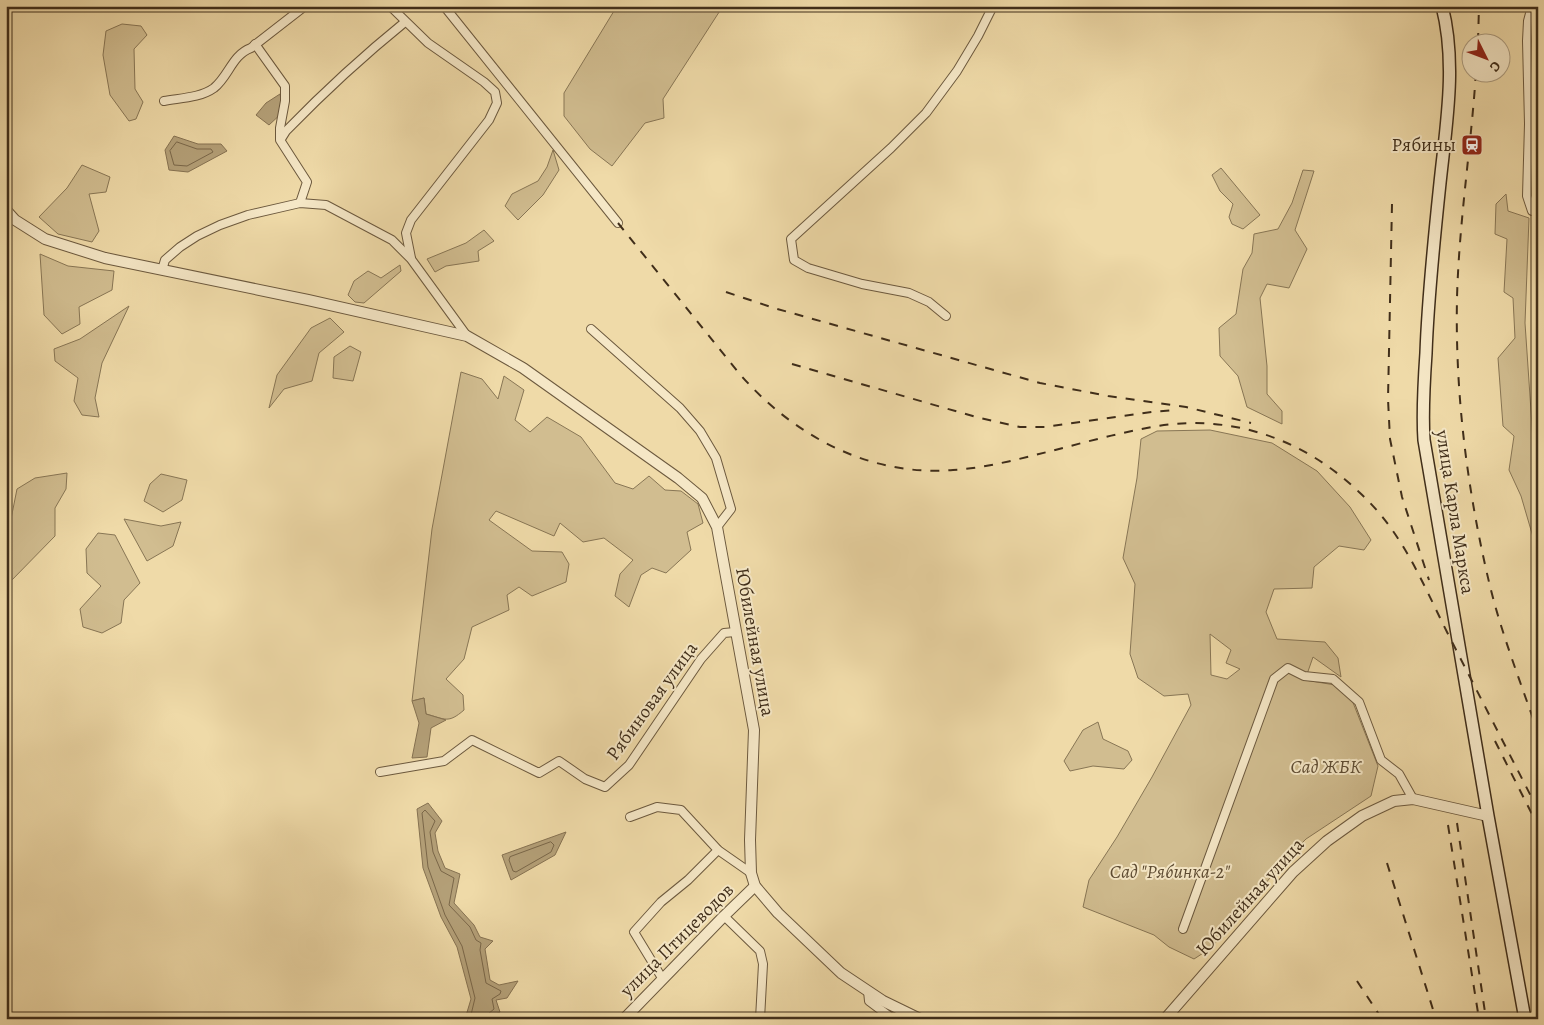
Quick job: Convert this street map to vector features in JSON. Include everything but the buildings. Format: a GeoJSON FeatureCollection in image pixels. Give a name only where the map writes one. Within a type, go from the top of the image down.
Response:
{"type":"FeatureCollection","features":[{"type":"Feature","properties":{"kind":"main road","name":"улица Карла Маркса"},"geometry":{"type":"LineString","coordinates":[[1442,6],[1446,24],[1450,71],[1447,118],[1429,281],[1423,426],[1488,816],[1525,1019]]}},
{"type":"Feature","properties":{"kind":"street"},"geometry":{"type":"LineString","coordinates":[[164,101],[203,94],[213,88],[222,80],[233,61],[244,50],[255,44],[305,6]]}},
{"type":"Feature","properties":{"kind":"street"},"geometry":{"type":"LineString","coordinates":[[390,6],[428,43],[496,92],[497,103],[489,120],[411,220],[406,233],[411,259]]}},
{"type":"Feature","properties":{"kind":"street"},"geometry":{"type":"LineString","coordinates":[[444,6],[618,224]]}},
{"type":"Feature","properties":{"kind":"street"},"geometry":{"type":"LineString","coordinates":[[946,316],[929,302],[909,293],[862,284],[808,268],[794,260],[791,239],[891,148],[926,113],[957,70],[978,36],[993,6]]}},
{"type":"Feature","properties":{"kind":"street"},"geometry":{"type":"LineString","coordinates":[[1532,6],[1528,21],[1527,41],[1529,127],[1527,196],[1532,211],[1538,211]]}},
{"type":"Feature","properties":{"kind":"street"},"geometry":{"type":"LineString","coordinates":[[280,140],[286,131],[325,91],[366,53],[405,22]]}},
{"type":"Feature","properties":{"kind":"street"},"geometry":{"type":"LineString","coordinates":[[255,44],[285,86],[280,140],[307,182],[300,203]]}},
{"type":"Feature","properties":{"kind":"street"},"geometry":{"type":"LineString","coordinates":[[162,270],[165,260],[196,236],[220,225],[248,215],[300,203],[326,205],[392,240],[411,259],[467,336]]}},
{"type":"Feature","properties":{"kind":"street","name":"Юбилейная улица"},"geometry":{"type":"LineString","coordinates":[[6,210],[15,220],[45,239],[104,258],[308,300],[467,336],[523,368],[678,478],[702,498],[717,527],[754,730],[751,873],[755,886],[778,913],[840,973],[868,991],[920,1019]]}},
{"type":"Feature","properties":{"kind":"street"},"geometry":{"type":"LineString","coordinates":[[591,328],[680,408],[700,432],[716,458],[731,509],[717,527]]}},
{"type":"Feature","properties":{"kind":"street","name":"Рябиновая улица"},"geometry":{"type":"LineString","coordinates":[[380,772],[444,761],[472,740],[539,772],[559,760],[585,779],[605,787],[629,765],[701,659],[724,633],[735,632]]}},
{"type":"Feature","properties":{"kind":"street"},"geometry":{"type":"LineString","coordinates":[[1183,929],[1274,679],[1288,668],[1304,676],[1332,679],[1359,702],[1381,760],[1399,774],[1413,799]]}},
{"type":"Feature","properties":{"kind":"street","name":"Юбилейная улица"},"geometry":{"type":"LineString","coordinates":[[1165,1019],[1293,872],[1310,855],[1362,816],[1394,801],[1413,799],[1488,816]]}},
{"type":"Feature","properties":{"kind":"street"},"geometry":{"type":"LineString","coordinates":[[630,817],[657,806],[681,810],[718,850],[751,873]]}},
{"type":"Feature","properties":{"kind":"street"},"geometry":{"type":"LineString","coordinates":[[662,978],[634,932],[660,902],[688,880],[718,850]]}},
{"type":"Feature","properties":{"kind":"street","name":"улица Птицеводов"},"geometry":{"type":"LineString","coordinates":[[624,1019],[662,978],[755,886]]}},
{"type":"Feature","properties":{"kind":"street"},"geometry":{"type":"LineString","coordinates":[[724,916],[760,951],[763,964],[760,1019]]}},
{"type":"Feature","properties":{"kind":"street"},"geometry":{"type":"LineString","coordinates":[[868,991],[869,1000],[893,1019]]}},
{"type":"Feature","properties":{"kind":"green space"},"geometry":{"type":"Polygon","coordinates":[[[617,6],[723,6],[663,99],[664,118],[645,123],[612,166],[590,149],[564,116],[564,93],[617,6]]]}},
{"type":"Feature","properties":{"kind":"green space"},"geometry":{"type":"Polygon","coordinates":[[[122,24],[141,26],[147,35],[134,49],[135,89],[143,102],[136,119],[129,121],[110,95],[103,55],[106,31],[122,24]]]}},
{"type":"Feature","properties":{"kind":"green space"},"geometry":{"type":"Polygon","coordinates":[[[553,150],[559,170],[543,195],[518,220],[505,206],[512,194],[538,181],[547,167],[553,150]]]}},
{"type":"Feature","properties":{"kind":"green space"},"geometry":{"type":"Polygon","coordinates":[[[82,165],[110,177],[106,192],[89,194],[99,231],[92,242],[58,234],[39,217],[67,188],[82,165]]]}},
{"type":"Feature","properties":{"kind":"green space"},"geometry":{"type":"Polygon","coordinates":[[[1221,168],[1260,215],[1243,229],[1232,224],[1229,217],[1233,204],[1220,191],[1212,175],[1221,168]]]}},
{"type":"Feature","properties":{"kind":"green space"},"geometry":{"type":"Polygon","coordinates":[[[1303,170],[1314,171],[1295,230],[1307,249],[1289,288],[1267,284],[1260,298],[1267,366],[1267,394],[1282,411],[1282,424],[1247,407],[1238,376],[1220,356],[1219,328],[1236,314],[1243,269],[1252,253],[1254,234],[1278,229],[1292,203],[1303,170]]]}},
{"type":"Feature","properties":{"kind":"green space"},"geometry":{"type":"Polygon","coordinates":[[[1506,194],[1508,211],[1529,218],[1525,323],[1534,455],[1538,467],[1538,554],[1521,496],[1509,470],[1514,436],[1503,426],[1498,358],[1515,338],[1513,298],[1504,292],[1507,239],[1495,234],[1496,204],[1506,194]]]}},
{"type":"Feature","properties":{"kind":"green space"},"geometry":{"type":"Polygon","coordinates":[[[484,230],[494,241],[478,251],[479,261],[446,266],[435,272],[427,259],[466,243],[484,230]]]}},
{"type":"Feature","properties":{"kind":"green space"},"geometry":{"type":"Polygon","coordinates":[[[40,254],[68,266],[114,271],[112,290],[79,307],[80,324],[62,334],[44,315],[40,254]]]}},
{"type":"Feature","properties":{"kind":"green space"},"geometry":{"type":"Polygon","coordinates":[[[400,265],[401,271],[364,303],[355,302],[348,295],[354,281],[368,271],[381,278],[400,265]]]}},
{"type":"Feature","properties":{"kind":"green space"},"geometry":{"type":"Polygon","coordinates":[[[129,306],[102,363],[95,398],[99,417],[82,415],[74,401],[78,378],[55,361],[54,349],[80,339],[129,306]]]}},
{"type":"Feature","properties":{"kind":"green space"},"geometry":{"type":"Polygon","coordinates":[[[330,318],[344,332],[319,353],[312,381],[284,389],[269,408],[277,375],[311,328],[330,318]]]}},
{"type":"Feature","properties":{"kind":"green space"},"geometry":{"type":"Polygon","coordinates":[[[350,346],[361,352],[353,381],[333,378],[334,357],[350,346]]]}},
{"type":"Feature","properties":{"kind":"green space"},"geometry":{"type":"Polygon","coordinates":[[[461,372],[482,379],[498,399],[504,376],[524,390],[515,420],[530,432],[547,417],[581,437],[615,483],[633,489],[649,476],[665,490],[681,491],[698,504],[703,523],[687,532],[691,550],[666,573],[652,568],[641,575],[629,607],[615,596],[620,574],[633,560],[604,538],[583,542],[560,523],[554,536],[496,511],[489,520],[532,551],[562,552],[569,564],[566,582],[532,596],[519,587],[507,595],[509,610],[472,627],[464,659],[446,679],[463,695],[464,710],[450,719],[442,719],[426,714],[424,698],[412,701],[432,529],[461,372]]]}},
{"type":"Feature","properties":{"kind":"green space"},"geometry":{"type":"Polygon","coordinates":[[[1210,430],[1272,443],[1317,471],[1350,507],[1371,540],[1364,550],[1339,546],[1314,567],[1312,588],[1274,589],[1266,612],[1277,639],[1325,642],[1338,658],[1341,677],[1313,657],[1305,680],[1335,685],[1352,700],[1378,766],[1371,796],[1306,839],[1286,859],[1211,948],[1194,959],[1169,947],[1154,935],[1083,907],[1089,880],[1152,777],[1191,705],[1188,694],[1164,696],[1138,678],[1130,654],[1135,584],[1123,558],[1137,478],[1141,439],[1157,431],[1210,430]],[[1210,634],[1211,675],[1227,679],[1240,669],[1226,663],[1231,650],[1210,634]]]}},
{"type":"Feature","properties":{"kind":"green space"},"geometry":{"type":"Polygon","coordinates":[[[67,473],[66,489],[55,508],[55,536],[6,584],[6,544],[17,489],[35,478],[67,473]]]}},
{"type":"Feature","properties":{"kind":"green space"},"geometry":{"type":"Polygon","coordinates":[[[161,474],[187,480],[182,500],[163,512],[144,501],[150,484],[161,474]]]}},
{"type":"Feature","properties":{"kind":"green space"},"geometry":{"type":"Polygon","coordinates":[[[124,519],[161,526],[181,522],[173,546],[147,561],[124,519]]]}},
{"type":"Feature","properties":{"kind":"green space"},"geometry":{"type":"Polygon","coordinates":[[[98,533],[115,535],[140,583],[124,600],[121,623],[102,633],[83,627],[80,609],[101,586],[87,573],[86,549],[98,533]]]}},
{"type":"Feature","properties":{"kind":"green space"},"geometry":{"type":"Polygon","coordinates":[[[1098,722],[1103,739],[1128,751],[1132,760],[1124,769],[1093,766],[1070,771],[1064,761],[1083,730],[1098,722]]]}},
{"type":"Feature","properties":{"kind":"water"},"geometry":{"type":"Polygon","coordinates":[[[280,94],[283,112],[269,125],[256,115],[266,103],[280,94]]]}},
{"type":"Feature","properties":{"kind":"water"},"geometry":{"type":"Polygon","coordinates":[[[174,136],[198,144],[221,144],[227,151],[188,172],[169,170],[165,150],[174,136]]]}},
{"type":"Feature","properties":{"kind":"water"},"geometry":{"type":"Polygon","coordinates":[[[424,698],[426,714],[446,720],[431,728],[427,757],[412,758],[419,723],[412,701],[424,698]]]}},
{"type":"Feature","properties":{"kind":"water"},"geometry":{"type":"Polygon","coordinates":[[[428,803],[442,821],[435,833],[438,851],[445,868],[460,874],[454,903],[474,925],[480,937],[493,941],[485,949],[490,980],[499,985],[518,981],[507,998],[496,1000],[500,1012],[485,1019],[465,1019],[471,999],[457,947],[441,917],[423,868],[417,809],[428,803]]]}},
{"type":"Feature","properties":{"kind":"water"},"geometry":{"type":"Polygon","coordinates":[[[566,832],[555,855],[511,880],[502,855],[566,832]]]}},
{"type":"Feature","properties":{"kind":"railway"},"geometry":{"type":"LineString","coordinates":[[1478,32],[1479,6]]}},
{"type":"Feature","properties":{"kind":"railway"},"geometry":{"type":"LineString","coordinates":[[1475,82],[1458,270],[1457,334],[1460,405],[1474,512],[1489,582],[1505,639],[1538,733]]}},
{"type":"Feature","properties":{"kind":"railway"},"geometry":{"type":"LineString","coordinates":[[1392,204],[1388,399],[1390,439],[1402,497],[1429,580]]}},
{"type":"Feature","properties":{"kind":"railway"},"geometry":{"type":"LineString","coordinates":[[618,223],[738,372],[759,395],[808,433],[862,459],[892,467],[922,470],[965,469],[1015,460],[1131,431],[1186,423],[1240,428],[1266,435],[1291,445],[1315,458],[1359,492],[1375,508],[1400,542],[1421,579],[1538,810]]}},
{"type":"Feature","properties":{"kind":"railway"},"geometry":{"type":"LineString","coordinates":[[726,292],[774,308],[1040,383],[1108,396],[1186,407],[1251,423]]}},
{"type":"Feature","properties":{"kind":"railway"},"geometry":{"type":"LineString","coordinates":[[792,364],[976,417],[1020,427],[1045,427],[1177,410]]}},
{"type":"Feature","properties":{"kind":"railway"},"geometry":{"type":"LineString","coordinates":[[1495,741],[1538,826]]}},
{"type":"Feature","properties":{"kind":"railway"},"geometry":{"type":"LineString","coordinates":[[1457,823],[1486,1019]]}},
{"type":"Feature","properties":{"kind":"railway"},"geometry":{"type":"LineString","coordinates":[[1448,825],[1479,1019]]}},
{"type":"Feature","properties":{"kind":"railway"},"geometry":{"type":"LineString","coordinates":[[1387,863],[1436,1019]]}},
{"type":"Feature","properties":{"kind":"railway"},"geometry":{"type":"LineString","coordinates":[[1357,981],[1382,1019]]}},
{"type":"Feature","properties":{"kind":"place","name":"Рябины"},"geometry":{"type":"Point","coordinates":[1472,145]}},
{"type":"Feature","properties":{"kind":"park label","name":"Сад ЖБК"},"geometry":{"type":"Point","coordinates":[1326,767]}},
{"type":"Feature","properties":{"kind":"park label","name":"Сад \"Рябинка-2\""},"geometry":{"type":"Point","coordinates":[1170,872]}}]}
